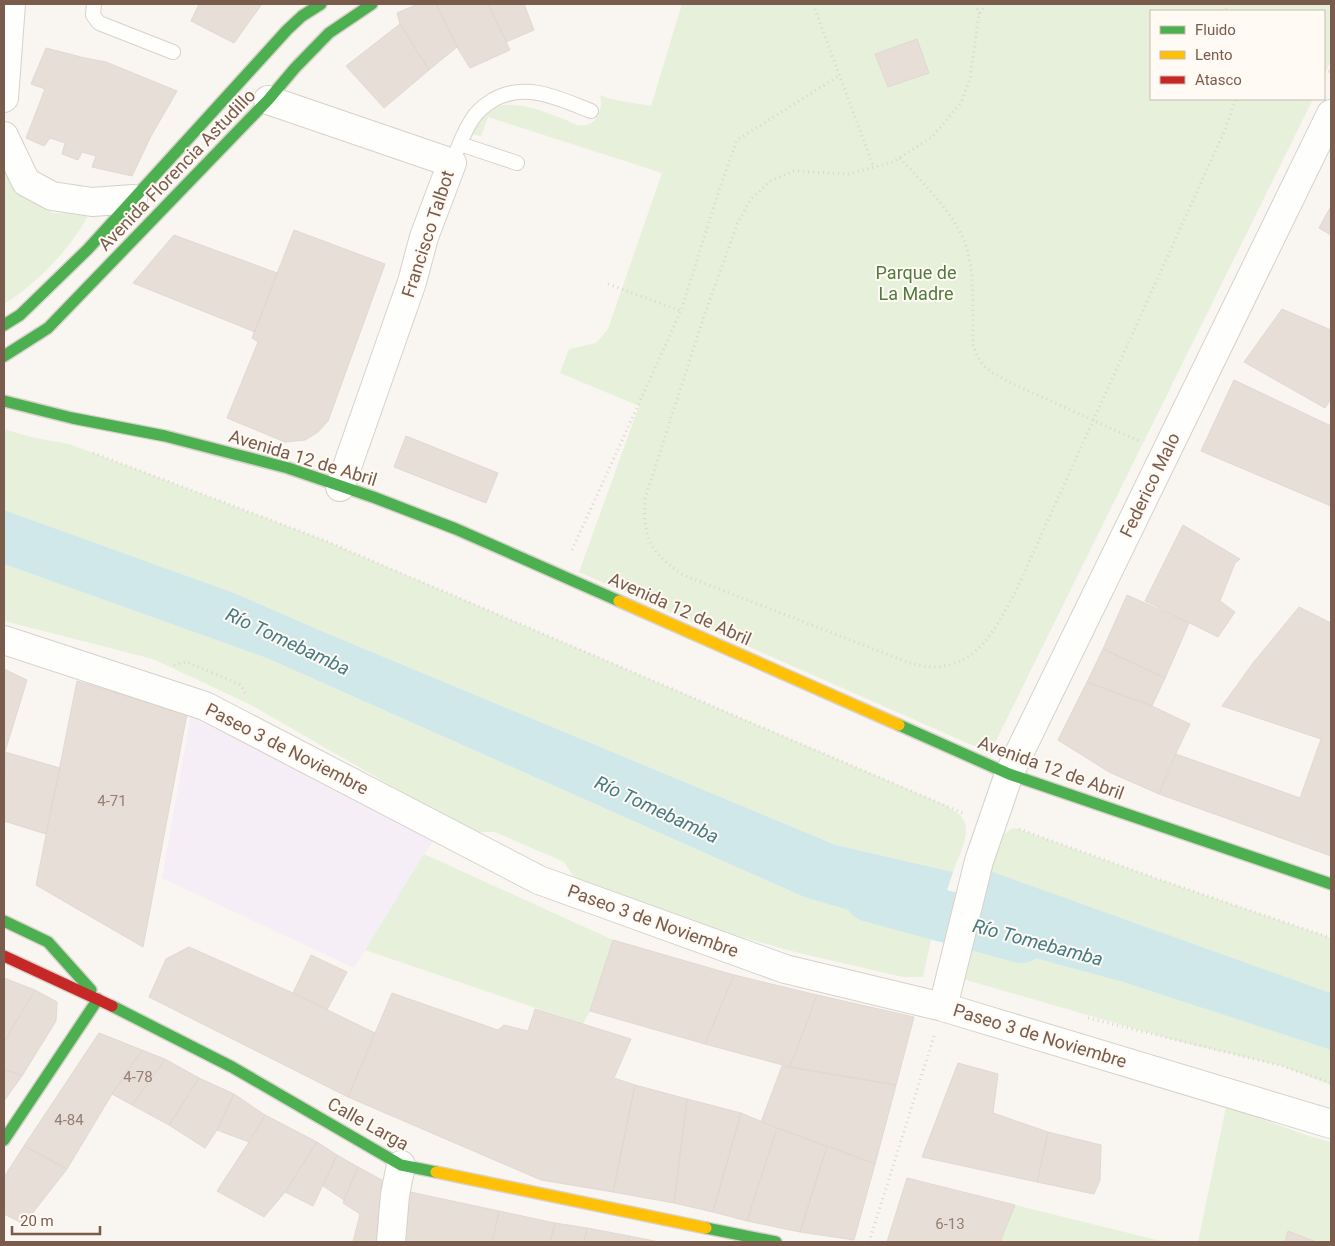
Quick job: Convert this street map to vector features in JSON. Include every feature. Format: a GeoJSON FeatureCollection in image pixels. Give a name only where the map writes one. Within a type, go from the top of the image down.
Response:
{"type":"FeatureCollection","features":[{"type":"Feature","properties":{"kind":"main road","name":"Avenida Florencia Astudillo"},"geometry":{"type":"LineString","coordinates":[[4,325],[20,315],[48,289],[302,16],[321,4]]}},
{"type":"Feature","properties":{"kind":"main road","name":"Avenida Florencia Astudillo"},"geometry":{"type":"LineString","coordinates":[[4,356],[48,328],[268,100],[295,68],[329,33],[372,4]]}},
{"type":"Feature","properties":{"kind":"main road","name":"Avenida 12 de Abril"},"geometry":{"type":"LineString","coordinates":[[4,402],[72,418],[165,436],[288,468],[373,497],[456,529],[1008,774],[1331,884]]}},
{"type":"Feature","properties":{"kind":"main road"},"geometry":{"type":"LineString","coordinates":[[4,921],[48,942],[98,999],[4,1140]]}},
{"type":"Feature","properties":{"kind":"main road","name":"Calle Larga"},"geometry":{"type":"LineString","coordinates":[[4,956],[98,999],[232,1067],[402,1164],[776,1242]]}},
{"type":"Feature","properties":{"kind":"street"},"geometry":{"type":"LineString","coordinates":[[4,98],[11,4]]}},
{"type":"Feature","properties":{"kind":"street","name":"Francisco Talbot"},"geometry":{"type":"LineString","coordinates":[[268,100],[456,153],[424,237],[412,282],[340,487]]}},
{"type":"Feature","properties":{"kind":"street","name":"Federico Malo"},"geometry":{"type":"LineString","coordinates":[[943,1007],[979,861],[1008,774],[1331,114]]}},
{"type":"Feature","properties":{"kind":"street"},"geometry":{"type":"LineString","coordinates":[[4,136],[26,182],[52,196],[92,202],[133,199]]}},
{"type":"Feature","properties":{"kind":"street","name":"Paseo 3 de Noviembre"},"geometry":{"type":"LineString","coordinates":[[4,640],[204,706],[539,880],[785,969],[943,1007],[1331,1124]]}},
{"type":"Feature","properties":{"kind":"street"},"geometry":{"type":"LineString","coordinates":[[391,1242],[394,1194],[402,1164]]}},
{"type":"Feature","properties":{"kind":"lane"},"geometry":{"type":"LineString","coordinates":[[94,4],[93,15],[99,23],[173,52]]}},
{"type":"Feature","properties":{"kind":"lane"},"geometry":{"type":"LineString","coordinates":[[290,4],[302,16]]}},
{"type":"Feature","properties":{"kind":"lane"},"geometry":{"type":"LineString","coordinates":[[517,162],[456,153],[474,115],[489,102],[505,94],[531,92],[546,94],[592,111]]}},
{"type":"Feature","properties":{"kind":"path"},"geometry":{"type":"LineString","coordinates":[[813,4],[874,168]]}},
{"type":"Feature","properties":{"kind":"path"},"geometry":{"type":"LineString","coordinates":[[975,4],[979,14]]}},
{"type":"Feature","properties":{"kind":"path"},"geometry":{"type":"LineString","coordinates":[[986,4],[979,14],[970,79],[961,103],[932,137],[893,162],[874,168],[848,174],[794,171],[770,181],[751,199],[738,222],[703,319],[645,499],[644,522],[650,544],[664,562],[683,575],[912,664],[934,667],[957,662],[977,651],[992,634],[1015,593],[1224,132],[1236,100]]}},
{"type":"Feature","properties":{"kind":"path"},"geometry":{"type":"LineString","coordinates":[[561,576],[681,311],[719,190],[737,140],[840,74]]}},
{"type":"Feature","properties":{"kind":"path"},"geometry":{"type":"LineString","coordinates":[[900,158],[951,217],[965,243],[971,272],[973,345],[976,356],[984,366],[1011,383],[1165,454]]}},
{"type":"Feature","properties":{"kind":"path"},"geometry":{"type":"LineString","coordinates":[[608,284],[681,311]]}},
{"type":"Feature","properties":{"kind":"path"},"geometry":{"type":"LineString","coordinates":[[88,451],[321,539],[964,813],[1024,830],[1169,883],[1331,938]]}},
{"type":"Feature","properties":{"kind":"path"},"geometry":{"type":"LineString","coordinates":[[869,1242],[943,1007]]}},
{"type":"Feature","properties":{"kind":"path"},"geometry":{"type":"LineString","coordinates":[[1087,1018],[1282,1066],[1331,1083]]}},
{"type":"Feature","properties":{"kind":"shaded area"},"geometry":{"type":"Polygon","coordinates":[[[192,709],[434,839],[354,968],[162,878],[192,709]]]}},
{"type":"Feature","properties":{"kind":"green space","name":"Parque de La Madre"},"geometry":{"type":"Polygon","coordinates":[[[682,4],[1331,4],[1331,61],[1325,74],[1325,10],[1150,10],[1150,100],[1313,100],[990,753],[579,572],[639,406],[560,373],[569,349],[596,343],[608,329],[662,173],[488,117],[481,136],[471,134],[476,123],[483,115],[501,105],[533,108],[575,124],[584,125],[594,121],[597,117],[601,107],[600,95],[610,99],[651,106],[682,4]]]}},
{"type":"Feature","properties":{"kind":"green space"},"geometry":{"type":"Polygon","coordinates":[[[4,156],[21,195],[53,213],[89,214],[73,240],[41,276],[4,304],[4,156]]]}},
{"type":"Feature","properties":{"kind":"green space"},"geometry":{"type":"Polygon","coordinates":[[[4,429],[31,437],[69,444],[321,539],[947,806],[960,815],[966,831],[953,872],[836,845],[319,630],[237,594],[4,510],[4,429]]]}},
{"type":"Feature","properties":{"kind":"green space"},"geometry":{"type":"Polygon","coordinates":[[[4,564],[269,659],[804,897],[932,935],[923,977],[903,977],[799,953],[713,929],[575,879],[564,862],[495,832],[472,832],[251,705],[153,659],[4,621],[4,564]]]}},
{"type":"Feature","properties":{"kind":"green space"},"geometry":{"type":"Polygon","coordinates":[[[1015,828],[1331,938],[1331,993],[990,871],[1001,839],[1009,830],[1015,828]]]}},
{"type":"Feature","properties":{"kind":"green space"},"geometry":{"type":"Polygon","coordinates":[[[424,854],[613,940],[590,1011],[583,1024],[365,950],[424,854]]]}},
{"type":"Feature","properties":{"kind":"green space"},"geometry":{"type":"Polygon","coordinates":[[[972,941],[1123,982],[1331,1050],[1331,1085],[1282,1066],[1181,1042],[963,979],[972,941]]]}},
{"type":"Feature","properties":{"kind":"green space"},"geometry":{"type":"Polygon","coordinates":[[[1226,1107],[1331,1142],[1331,1242],[1316,1242],[1288,1231],[1285,1242],[1198,1242],[1226,1107]]]}},
{"type":"Feature","properties":{"kind":"green space"},"geometry":{"type":"Polygon","coordinates":[[[1015,1205],[1165,1242],[1000,1242],[1015,1205]]]}},
{"type":"Feature","properties":{"kind":"water"},"geometry":{"type":"Polygon","coordinates":[[[4,510],[237,594],[319,630],[836,845],[953,872],[932,935],[804,897],[269,659],[4,564],[4,510]]]}},
{"type":"Feature","properties":{"kind":"water"},"geometry":{"type":"Polygon","coordinates":[[[990,871],[1331,993],[1331,1050],[1123,982],[972,941],[990,871]]]}},
{"type":"Feature","properties":{"kind":"building"},"geometry":{"type":"Polygon","coordinates":[[[199,4],[262,4],[234,43],[191,21],[199,4]]]}},
{"type":"Feature","properties":{"kind":"building"},"geometry":{"type":"Polygon","coordinates":[[[418,4],[436,4],[457,47],[429,70],[400,24],[397,13],[418,4]]]}},
{"type":"Feature","properties":{"kind":"building"},"geometry":{"type":"Polygon","coordinates":[[[436,4],[488,4],[510,50],[470,68],[457,47],[436,4]]]}},
{"type":"Feature","properties":{"kind":"building"},"geometry":{"type":"Polygon","coordinates":[[[488,4],[524,4],[534,30],[506,42],[488,4]]]}},
{"type":"Feature","properties":{"kind":"building"},"geometry":{"type":"Polygon","coordinates":[[[400,24],[429,70],[384,108],[346,66],[400,24]]]}},
{"type":"Feature","properties":{"kind":"building"},"geometry":{"type":"Polygon","coordinates":[[[917,39],[929,73],[888,87],[875,54],[917,39]]]}},
{"type":"Feature","properties":{"kind":"building"},"geometry":{"type":"Polygon","coordinates":[[[46,48],[106,62],[177,91],[151,136],[132,176],[92,167],[96,156],[82,152],[78,160],[62,154],[65,143],[50,138],[44,146],[26,138],[45,89],[31,84],[46,48]]]}},
{"type":"Feature","properties":{"kind":"building"},"geometry":{"type":"Polygon","coordinates":[[[1331,206],[1331,235],[1319,228],[1331,206]]]}},
{"type":"Feature","properties":{"kind":"building"},"geometry":{"type":"Polygon","coordinates":[[[294,230],[385,264],[328,421],[318,432],[305,440],[285,442],[227,418],[258,342],[252,338],[294,230]]]}},
{"type":"Feature","properties":{"kind":"building"},"geometry":{"type":"Polygon","coordinates":[[[174,235],[277,273],[255,332],[133,283],[174,235]]]}},
{"type":"Feature","properties":{"kind":"building"},"geometry":{"type":"Polygon","coordinates":[[[1282,309],[1331,330],[1331,399],[1325,408],[1244,362],[1282,309]]]}},
{"type":"Feature","properties":{"kind":"building"},"geometry":{"type":"Polygon","coordinates":[[[1234,380],[1331,426],[1331,506],[1201,451],[1234,380]]]}},
{"type":"Feature","properties":{"kind":"building"},"geometry":{"type":"Polygon","coordinates":[[[406,436],[498,473],[486,503],[394,467],[406,436]]]}},
{"type":"Feature","properties":{"kind":"building"},"geometry":{"type":"Polygon","coordinates":[[[1183,525],[1240,559],[1235,563],[1220,601],[1235,612],[1218,637],[1145,601],[1183,525]]]}},
{"type":"Feature","properties":{"kind":"building"},"geometry":{"type":"Polygon","coordinates":[[[1127,595],[1189,623],[1165,678],[1103,649],[1127,595]]]}},
{"type":"Feature","properties":{"kind":"building"},"geometry":{"type":"Polygon","coordinates":[[[1299,607],[1331,623],[1331,856],[1159,794],[1176,754],[1300,798],[1321,739],[1222,706],[1253,663],[1299,607]]]}},
{"type":"Feature","properties":{"kind":"building"},"geometry":{"type":"Polygon","coordinates":[[[1103,649],[1165,678],[1152,706],[1087,682],[1103,649]]]}},
{"type":"Feature","properties":{"kind":"building"},"geometry":{"type":"Polygon","coordinates":[[[4,669],[27,680],[4,755],[4,669]]]}},
{"type":"Feature","properties":{"kind":"building"},"geometry":{"type":"Polygon","coordinates":[[[77,681],[187,714],[143,947],[36,885],[77,681]]]}},
{"type":"Feature","properties":{"kind":"building"},"geometry":{"type":"Polygon","coordinates":[[[1087,682],[1152,706],[1190,724],[1159,794],[1109,772],[1058,740],[1087,682]]]}},
{"type":"Feature","properties":{"kind":"building"},"geometry":{"type":"Polygon","coordinates":[[[5,752],[60,768],[46,834],[4,821],[5,752]]]}},
{"type":"Feature","properties":{"kind":"building"},"geometry":{"type":"Polygon","coordinates":[[[613,940],[734,975],[705,1044],[590,1011],[613,940]]]}},
{"type":"Feature","properties":{"kind":"building"},"geometry":{"type":"Polygon","coordinates":[[[189,947],[293,993],[375,1033],[348,1097],[149,997],[166,959],[189,947]]]}},
{"type":"Feature","properties":{"kind":"building"},"geometry":{"type":"Polygon","coordinates":[[[311,955],[347,972],[327,1010],[293,993],[311,955]]]}},
{"type":"Feature","properties":{"kind":"building"},"geometry":{"type":"Polygon","coordinates":[[[734,975],[817,995],[790,1067],[705,1044],[734,975]]]}},
{"type":"Feature","properties":{"kind":"building"},"geometry":{"type":"Polygon","coordinates":[[[4,978],[35,990],[4,1042],[4,978]]]}},
{"type":"Feature","properties":{"kind":"building"},"geometry":{"type":"Polygon","coordinates":[[[35,990],[57,1002],[56,1021],[22,1076],[4,1069],[4,1042],[35,990]]]}},
{"type":"Feature","properties":{"kind":"building"},"geometry":{"type":"Polygon","coordinates":[[[392,993],[498,1030],[504,1025],[528,1031],[535,1009],[631,1039],[614,1078],[635,1085],[613,1192],[541,1180],[348,1097],[392,993]]]}},
{"type":"Feature","properties":{"kind":"building"},"geometry":{"type":"Polygon","coordinates":[[[817,995],[914,1017],[896,1085],[790,1067],[817,995]]]}},
{"type":"Feature","properties":{"kind":"building"},"geometry":{"type":"Polygon","coordinates":[[[99,1033],[142,1050],[112,1094],[67,1169],[24,1146],[99,1033]]]}},
{"type":"Feature","properties":{"kind":"building"},"geometry":{"type":"Polygon","coordinates":[[[142,1050],[165,1059],[132,1105],[112,1094],[142,1050]]]}},
{"type":"Feature","properties":{"kind":"building"},"geometry":{"type":"Polygon","coordinates":[[[165,1059],[199,1078],[169,1125],[132,1105],[165,1059]]]}},
{"type":"Feature","properties":{"kind":"building"},"geometry":{"type":"Polygon","coordinates":[[[958,1063],[998,1074],[993,1113],[1048,1132],[1037,1182],[922,1157],[958,1063]]]}},
{"type":"Feature","properties":{"kind":"building"},"geometry":{"type":"Polygon","coordinates":[[[782,1066],[896,1085],[875,1164],[761,1122],[782,1066]]]}},
{"type":"Feature","properties":{"kind":"building"},"geometry":{"type":"Polygon","coordinates":[[[4,1069],[22,1076],[4,1101],[4,1069]]]}},
{"type":"Feature","properties":{"kind":"building"},"geometry":{"type":"Polygon","coordinates":[[[199,1078],[234,1094],[217,1130],[205,1148],[169,1125],[199,1078]]]}},
{"type":"Feature","properties":{"kind":"building"},"geometry":{"type":"Polygon","coordinates":[[[635,1085],[687,1099],[674,1203],[613,1192],[635,1085]]]}},
{"type":"Feature","properties":{"kind":"building"},"geometry":{"type":"Polygon","coordinates":[[[234,1094],[265,1115],[249,1142],[217,1130],[234,1094]]]}},
{"type":"Feature","properties":{"kind":"building"},"geometry":{"type":"Polygon","coordinates":[[[687,1099],[741,1113],[713,1212],[674,1203],[687,1099]]]}},
{"type":"Feature","properties":{"kind":"building"},"geometry":{"type":"Polygon","coordinates":[[[741,1113],[777,1128],[747,1221],[713,1212],[741,1113]]]}},
{"type":"Feature","properties":{"kind":"building"},"geometry":{"type":"Polygon","coordinates":[[[265,1115],[317,1142],[285,1192],[264,1217],[217,1191],[265,1115]]]}},
{"type":"Feature","properties":{"kind":"building"},"geometry":{"type":"Polygon","coordinates":[[[777,1128],[827,1146],[800,1232],[747,1221],[777,1128]]]}},
{"type":"Feature","properties":{"kind":"building"},"geometry":{"type":"Polygon","coordinates":[[[1048,1132],[1101,1145],[1100,1180],[1094,1194],[1037,1182],[1048,1132]]]}},
{"type":"Feature","properties":{"kind":"building"},"geometry":{"type":"Polygon","coordinates":[[[317,1142],[337,1155],[313,1206],[285,1192],[317,1142]]]}},
{"type":"Feature","properties":{"kind":"building"},"geometry":{"type":"Polygon","coordinates":[[[24,1146],[67,1169],[24,1224],[4,1214],[4,1177],[24,1146]]]}},
{"type":"Feature","properties":{"kind":"building"},"geometry":{"type":"Polygon","coordinates":[[[827,1146],[875,1164],[854,1240],[800,1232],[827,1146]]]}},
{"type":"Feature","properties":{"kind":"building"},"geometry":{"type":"Polygon","coordinates":[[[337,1155],[358,1167],[344,1200],[323,1186],[337,1155]]]}},
{"type":"Feature","properties":{"kind":"building"},"geometry":{"type":"Polygon","coordinates":[[[358,1167],[382,1180],[376,1242],[353,1242],[360,1214],[343,1203],[358,1167]]]}},
{"type":"Feature","properties":{"kind":"building"},"geometry":{"type":"Polygon","coordinates":[[[907,1178],[1015,1205],[1000,1242],[887,1242],[907,1178]]]}},
{"type":"Feature","properties":{"kind":"building"},"geometry":{"type":"Polygon","coordinates":[[[410,1192],[499,1211],[492,1242],[404,1242],[410,1192]]]}},
{"type":"Feature","properties":{"kind":"building"},"geometry":{"type":"Polygon","coordinates":[[[499,1211],[555,1223],[550,1242],[492,1242],[499,1211]]]}},
{"type":"Feature","properties":{"kind":"building"},"geometry":{"type":"Polygon","coordinates":[[[555,1223],[587,1228],[584,1242],[550,1242],[555,1223]]]}},
{"type":"Feature","properties":{"kind":"building"},"geometry":{"type":"Polygon","coordinates":[[[587,1228],[629,1236],[628,1242],[584,1242],[587,1228]]]}},
{"type":"Feature","properties":{"kind":"building"},"geometry":{"type":"Polygon","coordinates":[[[1288,1231],[1316,1242],[1285,1242],[1288,1231]]]}},
{"type":"Feature","properties":{"kind":"building"},"geometry":{"type":"Polygon","coordinates":[[[629,1236],[660,1242],[628,1242],[629,1236]]]}},
{"type":"Feature","properties":{"kind":"waterway","name":"Río Tomebamba"},"geometry":{"type":"LineString","coordinates":[[870,896],[1021,937]]}},
{"type":"Feature","properties":{"kind":"traffic: fast"},"geometry":{"type":"LineString","coordinates":[[4,325],[20,315],[88,249],[287,30],[302,16],[321,4]]}},
{"type":"Feature","properties":{"kind":"traffic: fast"},"geometry":{"type":"LineString","coordinates":[[4,356],[48,328],[268,100],[295,68],[329,33],[372,4]]}},
{"type":"Feature","properties":{"kind":"traffic: fast"},"geometry":{"type":"LineString","coordinates":[[4,401],[72,418],[165,436],[288,468],[373,497],[456,529],[619,601]]}},
{"type":"Feature","properties":{"kind":"traffic: fast"},"geometry":{"type":"LineString","coordinates":[[899,725],[1009,774],[1331,884]]}},
{"type":"Feature","properties":{"kind":"traffic: fast"},"geometry":{"type":"LineString","coordinates":[[4,921],[48,942],[91,990]]}},
{"type":"Feature","properties":{"kind":"traffic: fast"},"geometry":{"type":"LineString","coordinates":[[4,1140],[98,999]]}},
{"type":"Feature","properties":{"kind":"traffic: fast"},"geometry":{"type":"LineString","coordinates":[[112,1006],[232,1067],[401,1165],[436,1172]]}},
{"type":"Feature","properties":{"kind":"traffic: fast"},"geometry":{"type":"LineString","coordinates":[[706,1228],[776,1242]]}},
{"type":"Feature","properties":{"kind":"traffic: slow"},"geometry":{"type":"LineString","coordinates":[[619,601],[899,725]]}},
{"type":"Feature","properties":{"kind":"traffic: slow"},"geometry":{"type":"LineString","coordinates":[[436,1172],[706,1228]]}},
{"type":"Feature","properties":{"kind":"traffic: jam"},"geometry":{"type":"LineString","coordinates":[[4,956],[112,1006]]}}]}
